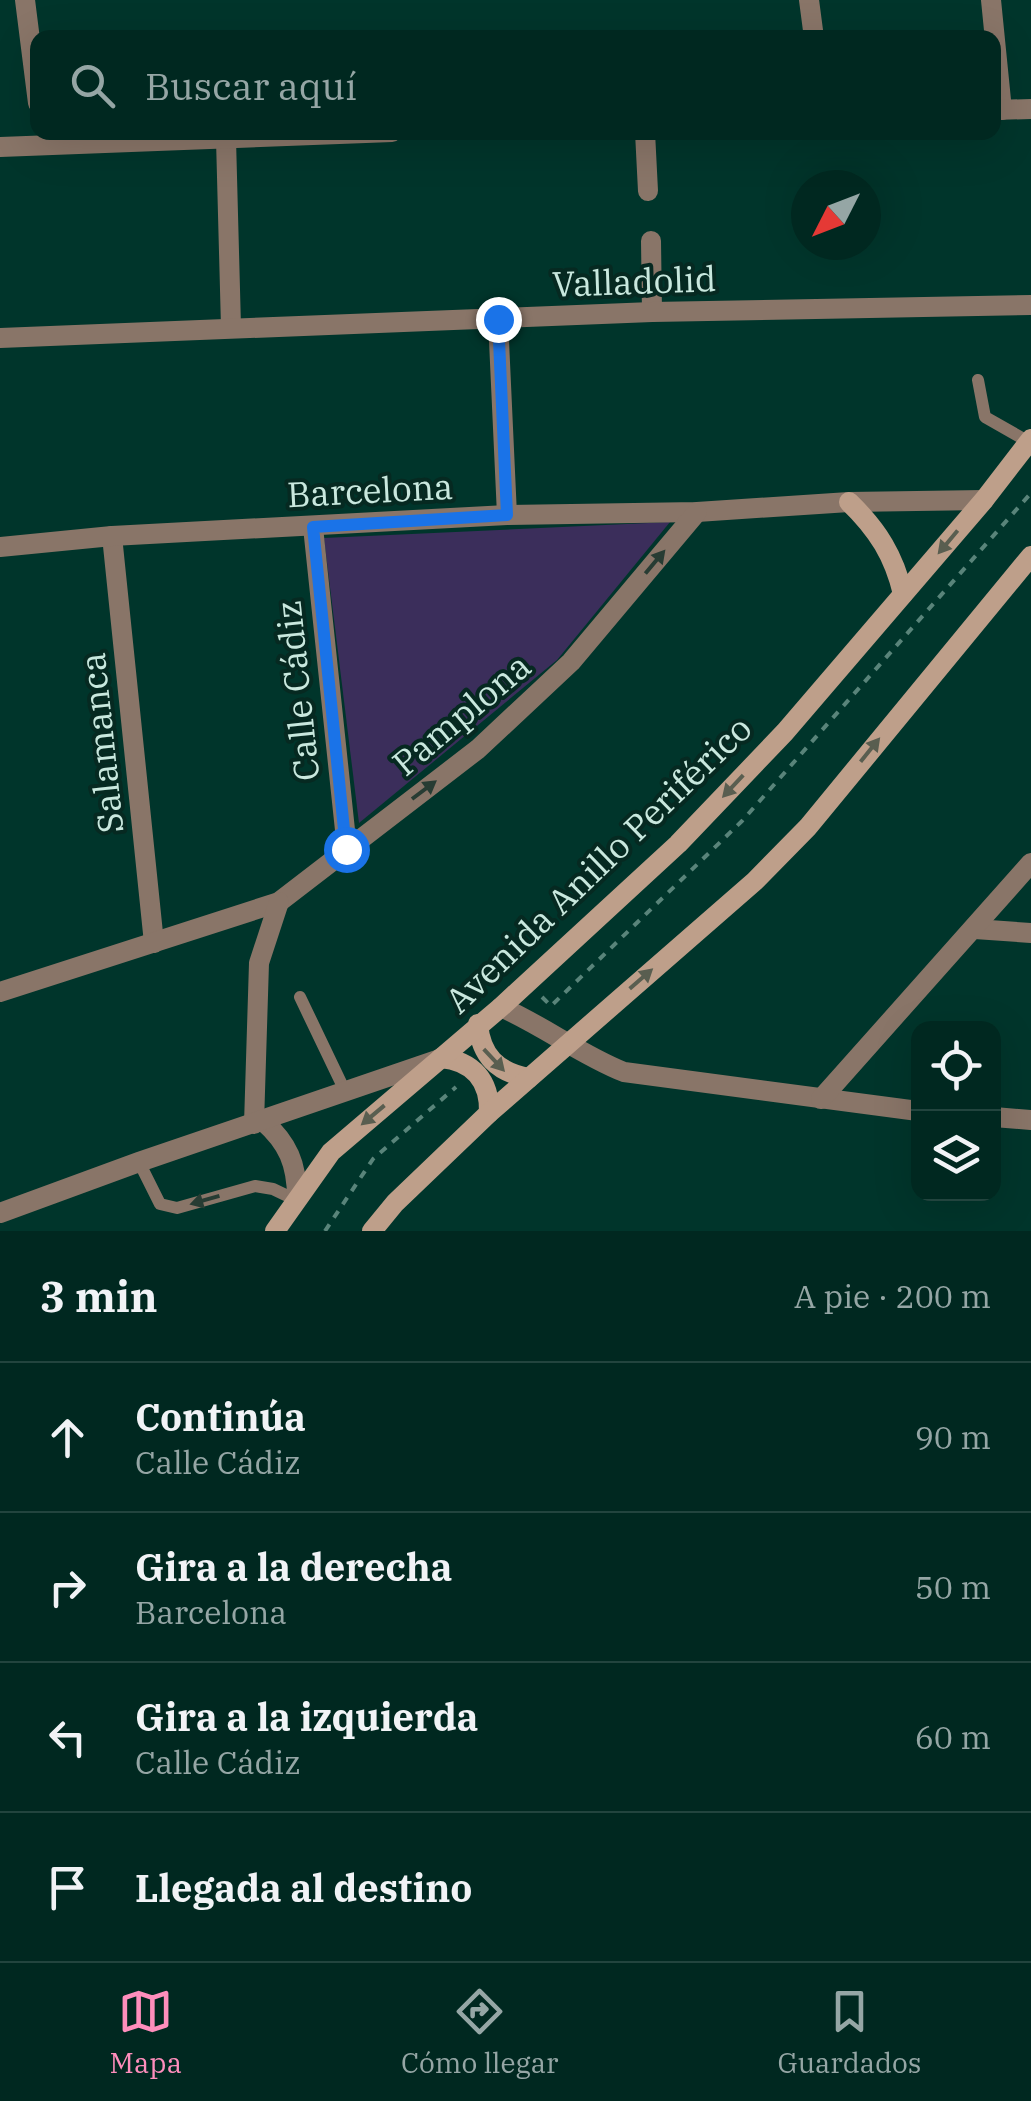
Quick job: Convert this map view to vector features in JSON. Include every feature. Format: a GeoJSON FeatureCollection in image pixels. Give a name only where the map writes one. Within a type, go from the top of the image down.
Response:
{"type":"FeatureCollection","features":[{"type":"Feature","properties":{"kind":"street"},"geometry":{"type":"LineString","coordinates":[[24,0],[30,44]]}},
{"type":"Feature","properties":{"kind":"street"},"geometry":{"type":"LineString","coordinates":[[809,0],[813,30]]}},
{"type":"Feature","properties":{"kind":"street"},"geometry":{"type":"LineString","coordinates":[[992,0],[994,30]]}},
{"type":"Feature","properties":{"kind":"street"},"geometry":{"type":"LineString","coordinates":[[1001,110],[1031,109]]}},
{"type":"Feature","properties":{"kind":"street"},"geometry":{"type":"LineString","coordinates":[[0,147],[37,140]]}},
{"type":"Feature","properties":{"kind":"street"},"geometry":{"type":"LineString","coordinates":[[226,140],[232,326]]}},
{"type":"Feature","properties":{"kind":"street"},"geometry":{"type":"LineString","coordinates":[[645,140],[648,192]]}},
{"type":"Feature","properties":{"kind":"street"},"geometry":{"type":"LineString","coordinates":[[651,241],[652,312]]}},
{"type":"Feature","properties":{"kind":"street","name":"Valladolid"},"geometry":{"type":"LineString","coordinates":[[0,338],[652,312],[1031,305]]}},
{"type":"Feature","properties":{"kind":"street"},"geometry":{"type":"LineString","coordinates":[[498,319],[507,515]]}},
{"type":"Feature","properties":{"kind":"street","name":"Avenida Anillo Periférico"},"geometry":{"type":"LineString","coordinates":[[274,1231],[331,1152],[501,1007],[678,844],[784,732],[984,500],[1030,440]]}},
{"type":"Feature","properties":{"kind":"street","name":"Barcelona"},"geometry":{"type":"LineString","coordinates":[[0,547],[112,536],[507,515],[984,500]]}},
{"type":"Feature","properties":{"kind":"street"},"geometry":{"type":"LineString","coordinates":[[849,502],[875,527],[897,569],[904,594]]}},
{"type":"Feature","properties":{"kind":"street","name":"Pamplona"},"geometry":{"type":"LineString","coordinates":[[0,992],[279,902],[478,750],[571,662],[697,512]]}},
{"type":"Feature","properties":{"kind":"street","name":"Calle Cádiz"},"geometry":{"type":"LineString","coordinates":[[313,527],[346,849]]}},
{"type":"Feature","properties":{"kind":"street","name":"Salamanca"},"geometry":{"type":"LineString","coordinates":[[112,536],[154,942]]}},
{"type":"Feature","properties":{"kind":"street"},"geometry":{"type":"LineString","coordinates":[[372,1231],[395,1203],[490,1113],[755,881],[808,827],[1031,556]]}},
{"type":"Feature","properties":{"kind":"street"},"geometry":{"type":"LineString","coordinates":[[821,1098],[1031,864]]}},
{"type":"Feature","properties":{"kind":"street"},"geometry":{"type":"LineString","coordinates":[[258,1122],[259,964],[279,902]]}},
{"type":"Feature","properties":{"kind":"street"},"geometry":{"type":"LineString","coordinates":[[975,929],[1031,933]]}},
{"type":"Feature","properties":{"kind":"street"},"geometry":{"type":"LineString","coordinates":[[501,1007],[536,1022],[596,1060],[624,1072],[911,1109]]}},
{"type":"Feature","properties":{"kind":"street"},"geometry":{"type":"LineString","coordinates":[[478,1024],[480,1042],[488,1058],[511,1074],[528,1078]]}},
{"type":"Feature","properties":{"kind":"street"},"geometry":{"type":"LineString","coordinates":[[0,1213],[440,1059],[459,1060],[474,1070],[490,1098],[490,1113]]}},
{"type":"Feature","properties":{"kind":"street"},"geometry":{"type":"LineString","coordinates":[[1001,1118],[1031,1120]]}},
{"type":"Feature","properties":{"kind":"street"},"geometry":{"type":"LineString","coordinates":[[258,1122],[279,1135],[291,1153],[296,1199]]}},
{"type":"Feature","properties":{"kind":"lane"},"geometry":{"type":"LineString","coordinates":[[978,380],[985,418],[1030,440]]}},
{"type":"Feature","properties":{"kind":"lane"},"geometry":{"type":"LineString","coordinates":[[300,997],[345,1091]]}},
{"type":"Feature","properties":{"kind":"lane"},"geometry":{"type":"LineString","coordinates":[[139,1162],[160,1204],[177,1208],[254,1186],[296,1199]]}},
{"type":"Feature","properties":{"kind":"path"},"geometry":{"type":"LineString","coordinates":[[536,1022],[551,1006]]}},
{"type":"Feature","properties":{"kind":"path"},"geometry":{"type":"LineString","coordinates":[[325,1231],[372,1159],[474,1070]]}},
{"type":"Feature","properties":{"kind":"shaded area"},"geometry":{"type":"Polygon","coordinates":[[[670,522],[557,660],[359,823],[324,538],[670,522]]]}},
{"type":"Feature","properties":{"kind":"route"},"geometry":{"type":"LineString","coordinates":[[346,849],[313,527],[507,515],[498,319]]}}]}
